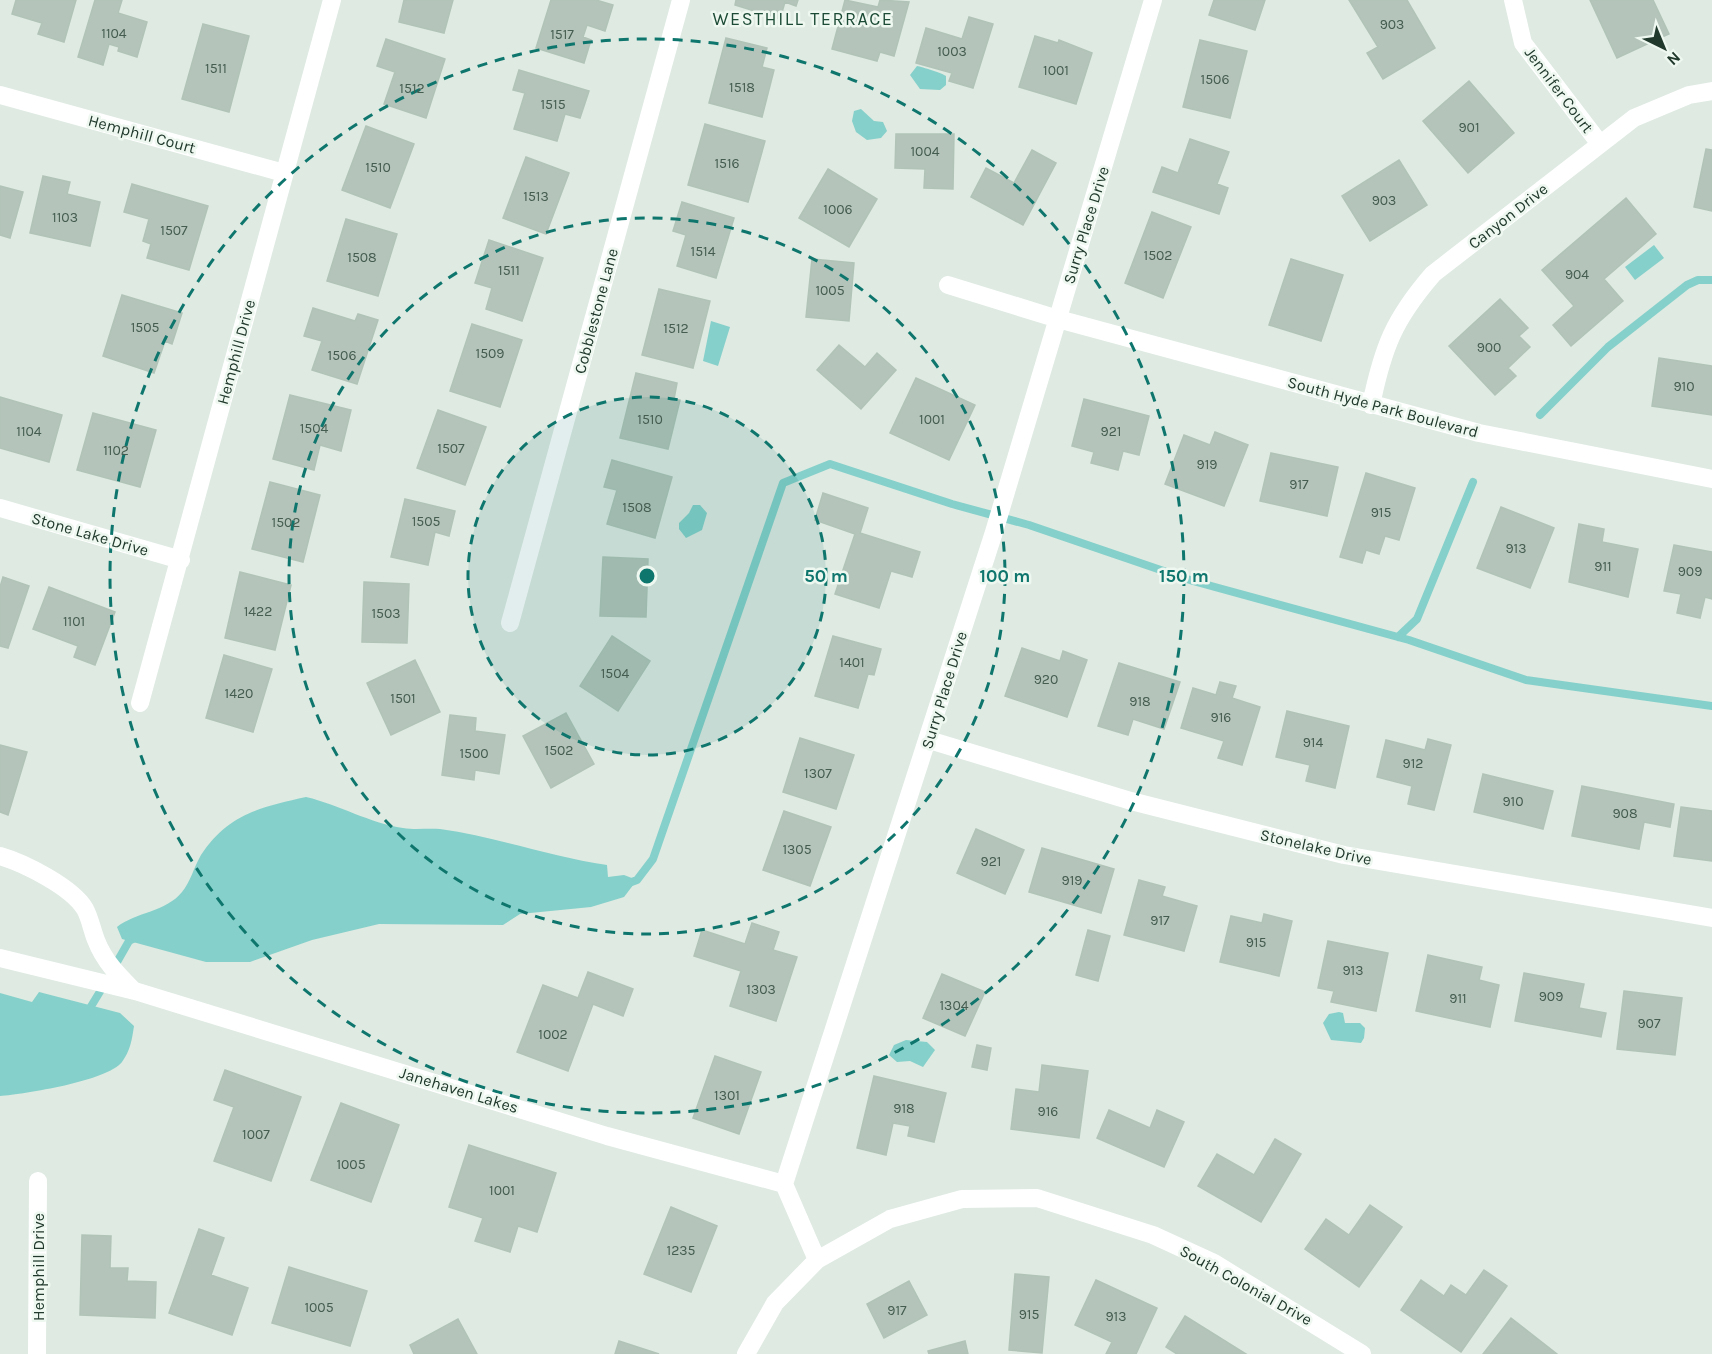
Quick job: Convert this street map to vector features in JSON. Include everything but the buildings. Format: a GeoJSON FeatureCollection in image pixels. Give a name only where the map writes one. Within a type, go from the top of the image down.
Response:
{"type":"FeatureCollection","features":[{"type":"Feature","properties":{"kind":"street","name":"Hemphill Drive"},"geometry":{"type":"LineString","coordinates":[[140,703],[181,560],[332,0]]}},
{"type":"Feature","properties":{"kind":"street","name":"Cobblestone Lane"},"geometry":{"type":"LineString","coordinates":[[510,623],[681,0]]}},
{"type":"Feature","properties":{"kind":"street","name":"Surry Place Drive"},"geometry":{"type":"LineString","coordinates":[[784,1184],[929,740],[994,532],[1151,0]]}},
{"type":"Feature","properties":{"kind":"street","name":"Jennifer Court"},"geometry":{"type":"LineString","coordinates":[[1513,0],[1523,43],[1600,144]]}},
{"type":"Feature","properties":{"kind":"street","name":"Canyon Drive"},"geometry":{"type":"LineString","coordinates":[[1371,405],[1382,355],[1396,322],[1426,282],[1634,118],[1689,95],[1712,91]]}},
{"type":"Feature","properties":{"kind":"street","name":"Hemphill Court"},"geometry":{"type":"LineString","coordinates":[[0,95],[284,173]]}},
{"type":"Feature","properties":{"kind":"street","name":"South Hyde Park Boulevard"},"geometry":{"type":"LineString","coordinates":[[948,285],[1058,318],[1479,433],[1712,479]]}},
{"type":"Feature","properties":{"kind":"street","name":"Stone Lake Drive"},"geometry":{"type":"LineString","coordinates":[[0,508],[181,560]]}},
{"type":"Feature","properties":{"kind":"street","name":"Stonelake Drive"},"geometry":{"type":"LineString","coordinates":[[929,740],[1131,801],[1344,855],[1712,918]]}},
{"type":"Feature","properties":{"kind":"street","name":"Janehaven Lakes"},"geometry":{"type":"LineString","coordinates":[[0,856],[20,862],[56,883],[85,908],[96,941],[109,966],[127,987]]}},
{"type":"Feature","properties":{"kind":"street","name":"Janehaven Lakes"},"geometry":{"type":"LineString","coordinates":[[0,958],[88,981],[127,987],[607,1136],[784,1184]]}},
{"type":"Feature","properties":{"kind":"street","name":"Hemphill Drive"},"geometry":{"type":"LineString","coordinates":[[37,1354],[38,1181]]}},
{"type":"Feature","properties":{"kind":"street"},"geometry":{"type":"LineString","coordinates":[[746,1354],[775,1302],[817,1260],[784,1184]]}},
{"type":"Feature","properties":{"kind":"street","name":"South Colonial Drive"},"geometry":{"type":"LineString","coordinates":[[817,1260],[890,1219],[962,1199],[1037,1198],[1153,1235],[1214,1263],[1362,1354]]}},
{"type":"Feature","properties":{"kind":"water"},"geometry":{"type":"Polygon","coordinates":[[[917,66],[946,76],[946,85],[940,90],[920,89],[910,75],[917,66]]]}},
{"type":"Feature","properties":{"kind":"water"},"geometry":{"type":"Polygon","coordinates":[[[861,109],[874,121],[883,122],[887,131],[881,138],[867,140],[856,132],[852,121],[854,111],[861,109]]]}},
{"type":"Feature","properties":{"kind":"water"},"geometry":{"type":"Polygon","coordinates":[[[1654,245],[1664,258],[1635,280],[1625,267],[1654,245]]]}},
{"type":"Feature","properties":{"kind":"water"},"geometry":{"type":"Polygon","coordinates":[[[711,321],[730,327],[718,366],[703,361],[711,321]]]}},
{"type":"Feature","properties":{"kind":"water"},"geometry":{"type":"Polygon","coordinates":[[[693,505],[700,505],[707,513],[702,530],[686,538],[679,529],[679,523],[693,505]]]}},
{"type":"Feature","properties":{"kind":"water"},"geometry":{"type":"Polygon","coordinates":[[[306,797],[390,826],[408,829],[440,829],[503,842],[607,865],[608,877],[624,875],[637,880],[624,897],[591,907],[520,914],[503,925],[379,924],[312,940],[250,962],[206,962],[122,939],[117,927],[168,904],[182,892],[201,855],[222,830],[247,814],[306,797]]]}},
{"type":"Feature","properties":{"kind":"water"},"geometry":{"type":"Polygon","coordinates":[[[39,992],[120,1013],[134,1026],[129,1049],[122,1062],[100,1075],[28,1093],[0,1096],[0,993],[32,1002],[39,992]]]}},
{"type":"Feature","properties":{"kind":"water"},"geometry":{"type":"Polygon","coordinates":[[[1343,1013],[1345,1023],[1360,1023],[1365,1028],[1361,1043],[1331,1040],[1323,1023],[1329,1014],[1343,1013]]]}},
{"type":"Feature","properties":{"kind":"water"},"geometry":{"type":"Polygon","coordinates":[[[906,1040],[927,1042],[935,1050],[923,1067],[910,1061],[897,1062],[889,1055],[894,1045],[906,1040]]]}},
{"type":"Feature","properties":{"kind":"waterway"},"geometry":{"type":"LineString","coordinates":[[1540,415],[1608,347],[1687,285],[1698,280],[1712,280]]}},
{"type":"Feature","properties":{"kind":"waterway"},"geometry":{"type":"LineString","coordinates":[[629,883],[637,880],[653,859],[783,483],[830,464],[952,504],[1029,525],[1193,581],[1409,640],[1526,680],[1712,706]]}},
{"type":"Feature","properties":{"kind":"waterway"},"geometry":{"type":"LineString","coordinates":[[1398,637],[1417,619],[1473,482]]}},
{"type":"Feature","properties":{"kind":"waterway"},"geometry":{"type":"LineString","coordinates":[[113,969],[129,941],[137,937]]}},
{"type":"Feature","properties":{"kind":"waterway"},"geometry":{"type":"LineString","coordinates":[[87,1013],[104,985]]}},
{"type":"Feature","properties":{"kind":"district","name":"WESTHILL TERRACE"},"geometry":{"type":"Point","coordinates":[803,19]}}]}
